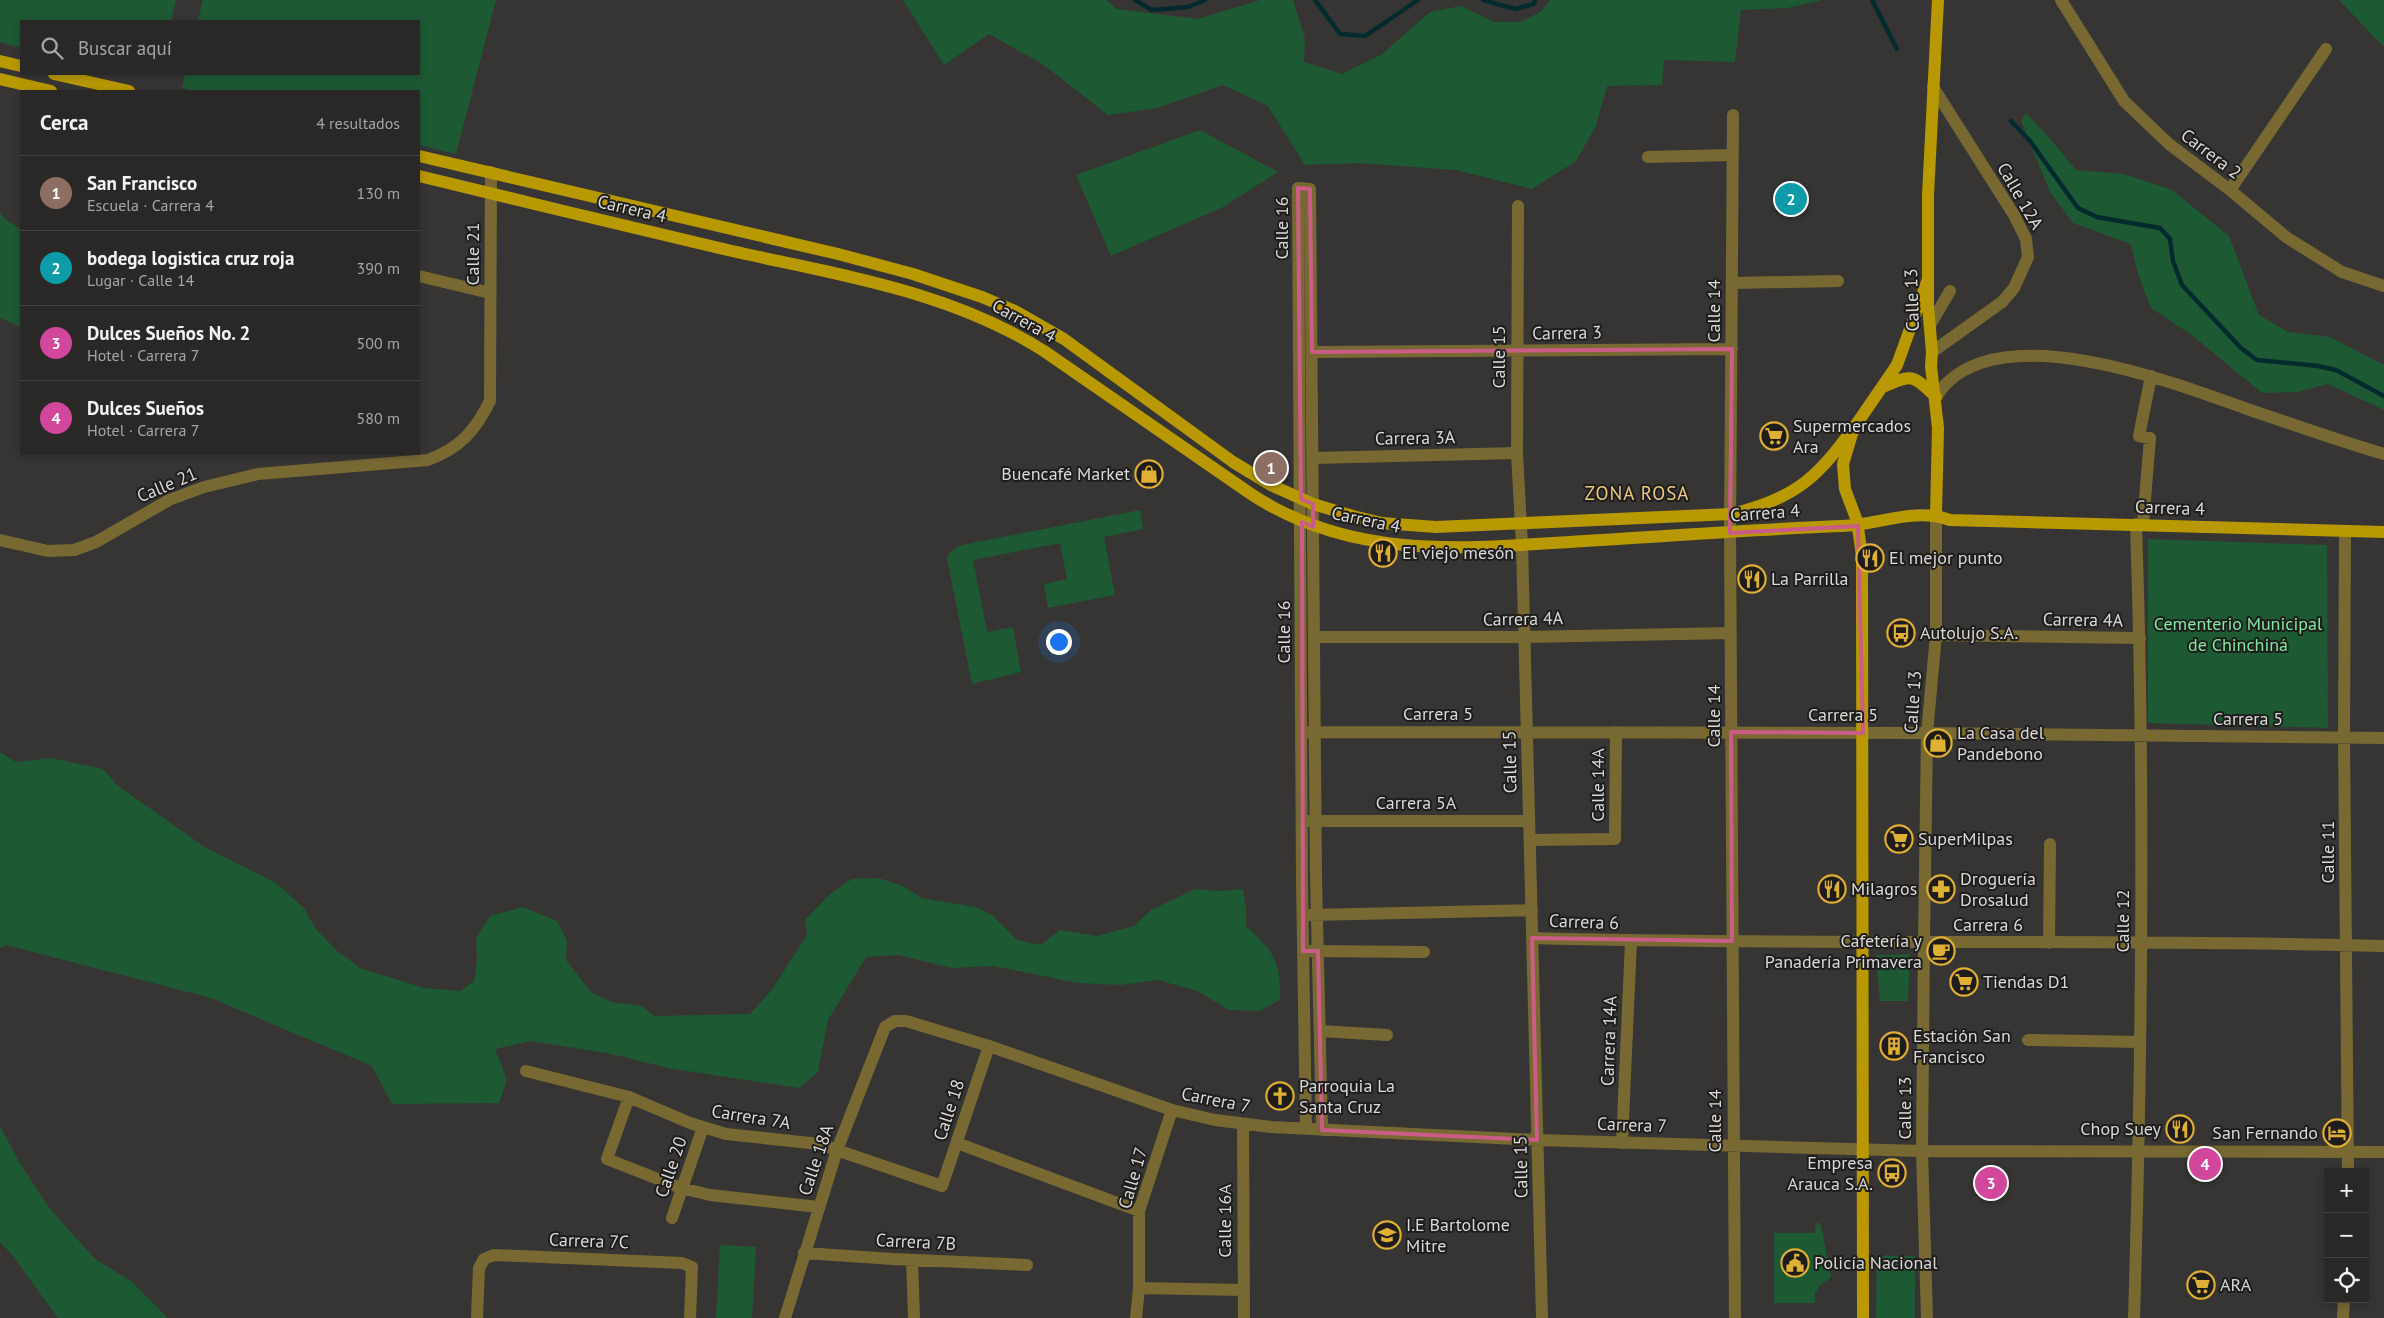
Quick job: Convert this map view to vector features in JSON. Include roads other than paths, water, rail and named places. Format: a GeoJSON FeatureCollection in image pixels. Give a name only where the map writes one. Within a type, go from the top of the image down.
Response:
{"type":"FeatureCollection","features":[{"type":"Feature","properties":{"kind":"main road","name":"Calle 13"},"geometry":{"type":"LineString","coordinates":[[1936,515],[1938,428],[1931,366],[1928,195],[1938,0]]}},
{"type":"Feature","properties":{"kind":"main road"},"geometry":{"type":"LineString","coordinates":[[0,61],[20,66]]}},
{"type":"Feature","properties":{"kind":"main road"},"geometry":{"type":"LineString","coordinates":[[58,75],[125,90]]}},
{"type":"Feature","properties":{"kind":"main road"},"geometry":{"type":"LineString","coordinates":[[0,79],[47,90]]}},
{"type":"Feature","properties":{"kind":"main road","name":"Carrera 4"},"geometry":{"type":"LineString","coordinates":[[420,156],[864,261],[913,274],[982,297],[1015,311],[1064,339],[1225,456],[1271,485],[1314,504],[1353,516],[1410,526],[1436,527],[1731,514],[1763,507],[1797,489],[1832,458],[1860,419]]}},
{"type":"Feature","properties":{"kind":"main road","name":"Carrera 4"},"geometry":{"type":"LineString","coordinates":[[420,176],[882,285],[961,308],[1028,340],[1268,505],[1308,524],[1390,545],[1416,547],[1522,545],[1858,526],[1890,517],[1936,515],[1950,520],[2384,532]]}},
{"type":"Feature","properties":{"kind":"main road"},"geometry":{"type":"LineString","coordinates":[[1863,1318],[1861,1150],[1862,550],[1858,526],[1845,490],[1843,464],[1852,434],[1860,419],[1883,387],[1902,354],[1918,303],[1928,279]]}},
{"type":"Feature","properties":{"kind":"main road"},"geometry":{"type":"LineString","coordinates":[[1883,387],[1906,377],[1915,378],[1936,397]]}},
{"type":"Feature","properties":{"kind":"main road"},"geometry":{"type":"LineString","coordinates":[[1214,469],[1225,456]]}},
{"type":"Feature","properties":{"kind":"street","name":"Carrera 2"},"geometry":{"type":"LineString","coordinates":[[2061,0],[2124,101],[2169,144],[2230,190],[2286,237],[2342,272],[2384,286]]}},
{"type":"Feature","properties":{"kind":"street"},"geometry":{"type":"LineString","coordinates":[[2230,190],[2326,48]]}},
{"type":"Feature","properties":{"kind":"street","name":"Calle 12A"},"geometry":{"type":"LineString","coordinates":[[1932,352],[2002,302],[2014,288],[2028,257],[2026,239],[2014,215],[1934,87]]}},
{"type":"Feature","properties":{"kind":"street","name":"Calle 14"},"geometry":{"type":"LineString","coordinates":[[1733,115],[1730,533],[1735,1318]]}},
{"type":"Feature","properties":{"kind":"street"},"geometry":{"type":"LineString","coordinates":[[1648,157],[1733,155]]}},
{"type":"Feature","properties":{"kind":"street","name":"Calle 21"},"geometry":{"type":"LineString","coordinates":[[0,540],[48,551],[74,550],[96,542],[169,500],[204,487],[258,474],[364,459],[428,460],[448,452],[475,429],[490,401],[491,172]]}},
{"type":"Feature","properties":{"kind":"street","name":"Calle 16"},"geometry":{"type":"LineString","coordinates":[[1306,1129],[1302,732],[1308,524],[1314,504],[1314,458],[1310,188],[1298,188],[1301,499],[1308,524],[1315,637],[1316,914],[1322,1130]]}},
{"type":"Feature","properties":{"kind":"street","name":"Calle 15"},"geometry":{"type":"LineString","coordinates":[[1518,206],[1517,454],[1522,522],[1542,1318]]}},
{"type":"Feature","properties":{"kind":"street"},"geometry":{"type":"LineString","coordinates":[[420,276],[490,293]]}},
{"type":"Feature","properties":{"kind":"street"},"geometry":{"type":"LineString","coordinates":[[1732,283],[1838,280]]}},
{"type":"Feature","properties":{"kind":"street"},"geometry":{"type":"LineString","coordinates":[[1930,325],[1950,291]]}},
{"type":"Feature","properties":{"kind":"street","name":"Carrera 3"},"geometry":{"type":"LineString","coordinates":[[1312,352],[1732,349]]}},
{"type":"Feature","properties":{"kind":"street"},"geometry":{"type":"LineString","coordinates":[[1936,397],[1948,382],[1964,371],[1985,362],[2005,358],[2065,358],[2094,362],[2151,376],[2384,454]]}},
{"type":"Feature","properties":{"kind":"street","name":"Calle 12"},"geometry":{"type":"LineString","coordinates":[[2134,1318],[2140,1042],[2140,524],[2150,438],[2139,436],[2151,376]]}},
{"type":"Feature","properties":{"kind":"street","name":"Carrera 3A"},"geometry":{"type":"LineString","coordinates":[[1314,458],[1517,454]]}},
{"type":"Feature","properties":{"kind":"street","name":"Calle 13"},"geometry":{"type":"LineString","coordinates":[[1927,1318],[1922,1151],[1924,943],[1927,733],[1936,635],[1936,515]]}},
{"type":"Feature","properties":{"kind":"street","name":"Calle 11"},"geometry":{"type":"LineString","coordinates":[[2345,531],[2344,737],[2348,1168]]}},
{"type":"Feature","properties":{"kind":"street","name":"Carrera 4A"},"geometry":{"type":"LineString","coordinates":[[1315,637],[1525,637],[1731,633]]}},
{"type":"Feature","properties":{"kind":"street","name":"Carrera 4A"},"geometry":{"type":"LineString","coordinates":[[1936,635],[2140,638]]}},
{"type":"Feature","properties":{"kind":"street","name":"Carrera 5"},"geometry":{"type":"LineString","coordinates":[[1302,732],[1927,733],[2384,738]]}},
{"type":"Feature","properties":{"kind":"street","name":"Calle 14A"},"geometry":{"type":"LineString","coordinates":[[1530,840],[1615,839],[1616,732]]}},
{"type":"Feature","properties":{"kind":"street","name":"Carrera 5A"},"geometry":{"type":"LineString","coordinates":[[1302,821],[1529,821]]}},
{"type":"Feature","properties":{"kind":"street"},"geometry":{"type":"LineString","coordinates":[[2049,943],[2050,844]]}},
{"type":"Feature","properties":{"kind":"street","name":"Carrera 6"},"geometry":{"type":"LineString","coordinates":[[1303,915],[1532,910]]}},
{"type":"Feature","properties":{"kind":"street","name":"Carrera 6"},"geometry":{"type":"LineString","coordinates":[[1532,938],[1630,941],[2384,946]]}},
{"type":"Feature","properties":{"kind":"street","name":"Carrera 14A"},"geometry":{"type":"LineString","coordinates":[[1622,1143],[1630,941]]}},
{"type":"Feature","properties":{"kind":"street"},"geometry":{"type":"LineString","coordinates":[[1303,951],[1424,952]]}},
{"type":"Feature","properties":{"kind":"street","name":"Carrera 7"},"geometry":{"type":"LineString","coordinates":[[895,1021],[906,1021],[989,1046],[1172,1110],[1243,1124],[1322,1130],[1537,1140],[1861,1150],[2384,1152]]}},
{"type":"Feature","properties":{"kind":"street","name":"Calle 18A"},"geometry":{"type":"LineString","coordinates":[[785,1318],[818,1207],[838,1150],[885,1027],[895,1021]]}},
{"type":"Feature","properties":{"kind":"street"},"geometry":{"type":"LineString","coordinates":[[1320,1031],[1387,1035]]}},
{"type":"Feature","properties":{"kind":"street"},"geometry":{"type":"LineString","coordinates":[[2028,1040],[2140,1042]]}},
{"type":"Feature","properties":{"kind":"street","name":"Calle 18"},"geometry":{"type":"LineString","coordinates":[[942,1186],[989,1046]]}},
{"type":"Feature","properties":{"kind":"street","name":"Carrera 7A"},"geometry":{"type":"LineString","coordinates":[[526,1071],[629,1097],[703,1127],[726,1134],[819,1144],[942,1186]]}},
{"type":"Feature","properties":{"kind":"street"},"geometry":{"type":"LineString","coordinates":[[629,1097],[607,1159],[681,1188],[710,1195],[818,1207]]}},
{"type":"Feature","properties":{"kind":"street","name":"Calle 17"},"geometry":{"type":"LineString","coordinates":[[1136,1318],[1139,1288],[1140,1211],[1172,1110]]}},
{"type":"Feature","properties":{"kind":"street","name":"Calle 16A"},"geometry":{"type":"LineString","coordinates":[[1243,1124],[1244,1318]]}},
{"type":"Feature","properties":{"kind":"street","name":"Calle 20"},"geometry":{"type":"LineString","coordinates":[[672,1218],[703,1127]]}},
{"type":"Feature","properties":{"kind":"street"},"geometry":{"type":"LineString","coordinates":[[957,1143],[1140,1211]]}},
{"type":"Feature","properties":{"kind":"street","name":"Carrera 7B"},"geometry":{"type":"LineString","coordinates":[[804,1253],[1027,1265]]}},
{"type":"Feature","properties":{"kind":"street","name":"Carrera 7C"},"geometry":{"type":"LineString","coordinates":[[478,1318],[479,1268],[484,1259],[494,1255],[682,1263],[692,1267],[690,1318]]}},
{"type":"Feature","properties":{"kind":"street"},"geometry":{"type":"LineString","coordinates":[[912,1260],[914,1318]]}},
{"type":"Feature","properties":{"kind":"street"},"geometry":{"type":"LineString","coordinates":[[1139,1288],[1243,1290]]}},
{"type":"Feature","properties":{"kind":"street"},"geometry":{"type":"LineString","coordinates":[[2343,1318],[2344,1303]]}},
{"type":"Feature","properties":{"kind":"waterway"},"geometry":{"type":"LineString","coordinates":[[1135,0],[1152,10],[1188,7],[1205,0]]}},
{"type":"Feature","properties":{"kind":"waterway"},"geometry":{"type":"LineString","coordinates":[[1315,0],[1340,34],[1365,36],[1418,0]]}},
{"type":"Feature","properties":{"kind":"waterway"},"geometry":{"type":"LineString","coordinates":[[1483,0],[1515,9],[1534,4],[1535,0]]}},
{"type":"Feature","properties":{"kind":"waterway"},"geometry":{"type":"LineString","coordinates":[[1872,0],[1897,49]]}},
{"type":"Feature","properties":{"kind":"waterway"},"geometry":{"type":"LineString","coordinates":[[2011,121],[2030,141],[2078,208],[2097,217],[2160,228],[2170,239],[2173,261],[2182,285],[2241,348],[2257,360],[2318,366],[2336,370],[2384,396]]}},
{"type":"Feature","properties":{"kind":"place","name":"bodega logistica cruz roja"},"geometry":{"type":"Point","coordinates":[1791,199]}},
{"type":"Feature","properties":{"kind":"place","name":"Supermercados Ara"},"geometry":{"type":"Point","coordinates":[1774,436]}},
{"type":"Feature","properties":{"kind":"place","name":"San Francisco"},"geometry":{"type":"Point","coordinates":[1271,468]}},
{"type":"Feature","properties":{"kind":"place","name":"Buencafé Market"},"geometry":{"type":"Point","coordinates":[1149,474]}},
{"type":"Feature","properties":{"kind":"place","name":"El viejo mesón"},"geometry":{"type":"Point","coordinates":[1383,553]}},
{"type":"Feature","properties":{"kind":"place","name":"El mejor punto"},"geometry":{"type":"Point","coordinates":[1870,558]}},
{"type":"Feature","properties":{"kind":"place","name":"La Parrilla"},"geometry":{"type":"Point","coordinates":[1752,579]}},
{"type":"Feature","properties":{"kind":"place","name":"Autolujo S.A."},"geometry":{"type":"Point","coordinates":[1901,633]}},
{"type":"Feature","properties":{"kind":"place","name":"La Casa del Pandebono"},"geometry":{"type":"Point","coordinates":[1938,743]}},
{"type":"Feature","properties":{"kind":"place","name":"SuperMilpas"},"geometry":{"type":"Point","coordinates":[1899,839]}},
{"type":"Feature","properties":{"kind":"place","name":"Milagros"},"geometry":{"type":"Point","coordinates":[1832,889]}},
{"type":"Feature","properties":{"kind":"place","name":"Droguería Drosalud"},"geometry":{"type":"Point","coordinates":[1941,889]}},
{"type":"Feature","properties":{"kind":"place","name":"Cafetería y Panadería Primavera"},"geometry":{"type":"Point","coordinates":[1941,951]}},
{"type":"Feature","properties":{"kind":"place","name":"Tiendas D1"},"geometry":{"type":"Point","coordinates":[1964,982]}},
{"type":"Feature","properties":{"kind":"place","name":"Estación San Francisco"},"geometry":{"type":"Point","coordinates":[1894,1046]}},
{"type":"Feature","properties":{"kind":"place","name":"Parroquia La Santa Cruz"},"geometry":{"type":"Point","coordinates":[1280,1096]}},
{"type":"Feature","properties":{"kind":"place","name":"Chop Suey"},"geometry":{"type":"Point","coordinates":[2180,1129]}},
{"type":"Feature","properties":{"kind":"place","name":"San Fernando"},"geometry":{"type":"Point","coordinates":[2337,1133]}},
{"type":"Feature","properties":{"kind":"place","name":"Dulces Sueños"},"geometry":{"type":"Point","coordinates":[2205,1164]}},
{"type":"Feature","properties":{"kind":"place","name":"Empresa Arauca S.A."},"geometry":{"type":"Point","coordinates":[1892,1173]}},
{"type":"Feature","properties":{"kind":"place","name":"Dulces Sueños No. 2"},"geometry":{"type":"Point","coordinates":[1991,1183]}},
{"type":"Feature","properties":{"kind":"place","name":"I.E Bartolome Mitre"},"geometry":{"type":"Point","coordinates":[1387,1235]}},
{"type":"Feature","properties":{"kind":"place","name":"Policía Nacional"},"geometry":{"type":"Point","coordinates":[1795,1263]}},
{"type":"Feature","properties":{"kind":"place","name":"ARA"},"geometry":{"type":"Point","coordinates":[2201,1285]}},
{"type":"Feature","properties":{"kind":"district","name":"ZONA ROSA"},"geometry":{"type":"Point","coordinates":[1637,493]}},
{"type":"Feature","properties":{"kind":"park label","name":"Cementerio Municipal de Chinchiná"},"geometry":{"type":"Point","coordinates":[2238,634]}}]}
